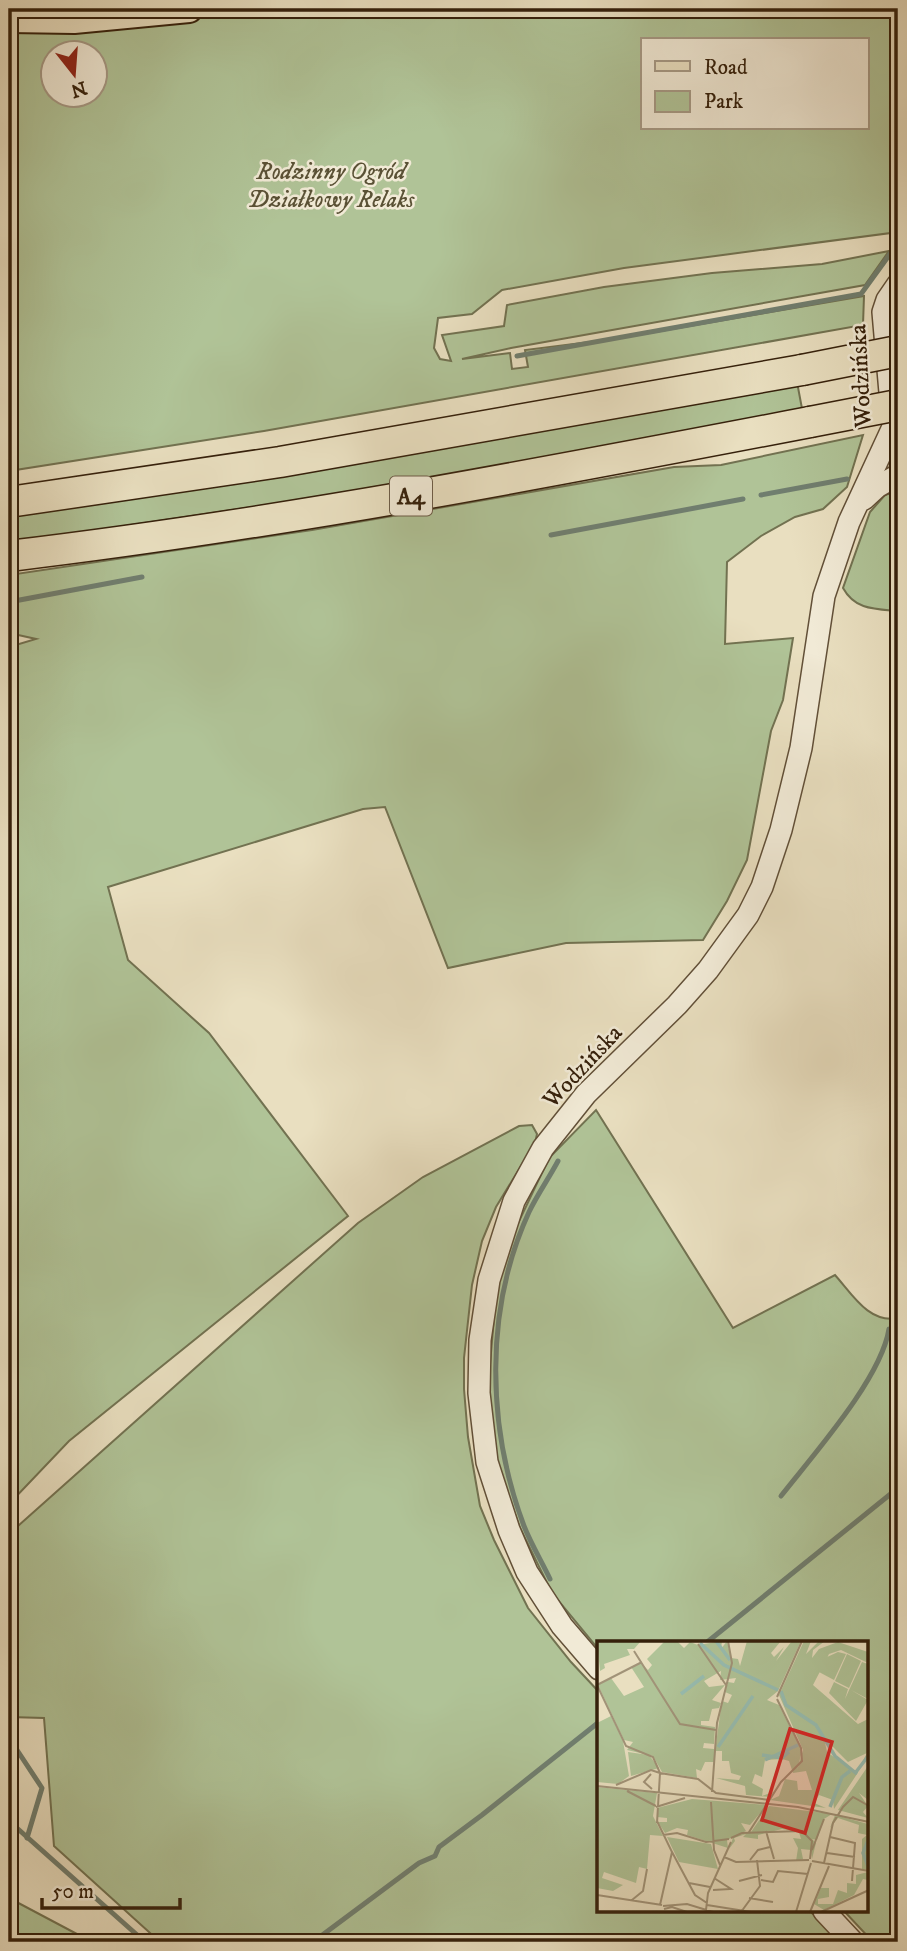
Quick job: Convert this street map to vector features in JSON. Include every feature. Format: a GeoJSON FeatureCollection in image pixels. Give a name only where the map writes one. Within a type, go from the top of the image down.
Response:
{"type":"FeatureCollection","features":[{"type":"Feature","properties":{"kind":"highway","name":"A4"},"geometry":{"type":"LineString","coordinates":[[9,502],[343,452],[898,351]]}},
{"type":"Feature","properties":{"kind":"highway","name":"A4"},"geometry":{"type":"LineString","coordinates":[[9,556],[122,542],[416,495],[810,422],[897,422]]}},
{"type":"Feature","properties":{"kind":"main road"},"geometry":{"type":"LineString","coordinates":[[9,19],[74,20],[189,9]]}},
{"type":"Feature","properties":{"kind":"street","name":"Wodzińska"},"geometry":{"type":"LineString","coordinates":[[597,1667],[562,1626],[527,1572],[509,1530],[487,1462],[479,1393],[480,1340],[491,1273],[514,1202],[543,1148],[586,1094],[677,1005],[708,970],[748,915],[762,887],[781,830],[801,748],[824,596],[836,555],[897,422],[883,312],[887,300],[898,284]]}},
{"type":"Feature","properties":{"kind":"street","name":"Wodzińska"},"geometry":{"type":"LineString","coordinates":[[857,506],[877,487],[898,475]]}},
{"type":"Feature","properties":{"kind":"street"},"geometry":{"type":"LineString","coordinates":[[825,1912],[853,1942]]}},
{"type":"Feature","properties":{"kind":"green space","name":"Rodzinny Ogród Działkowy Relaks"},"geometry":{"type":"Polygon","coordinates":[[[246,9],[898,9],[898,232],[624,268],[502,290],[472,314],[438,318],[434,348],[440,359],[451,361],[442,335],[504,326],[507,305],[604,287],[712,273],[822,264],[889,251],[865,285],[462,359],[510,353],[512,369],[528,367],[525,350],[614,339],[864,296],[863,325],[264,431],[9,471],[9,30],[99,30],[157,24],[246,9]]]}},
{"type":"Feature","properties":{"kind":"green space"},"geometry":{"type":"Polygon","coordinates":[[[797,382],[803,414],[293,501],[9,543],[9,514],[797,382]]]}},
{"type":"Feature","properties":{"kind":"green space"},"geometry":{"type":"Polygon","coordinates":[[[863,435],[847,487],[823,509],[795,517],[761,536],[727,562],[725,644],[793,638],[783,700],[771,731],[747,860],[727,901],[703,940],[566,943],[448,968],[385,807],[363,809],[108,887],[128,960],[209,1033],[348,1216],[69,1441],[9,1504],[9,647],[36,639],[9,633],[9,575],[312,530],[674,467],[721,465],[863,435]]]}},
{"type":"Feature","properties":{"kind":"green space"},"geometry":{"type":"Polygon","coordinates":[[[898,491],[898,611],[866,607],[853,601],[843,588],[870,512],[885,495],[898,491]]]}},
{"type":"Feature","properties":{"kind":"green space"},"geometry":{"type":"Polygon","coordinates":[[[596,1110],[733,1328],[835,1275],[870,1312],[888,1319],[898,1318],[898,1942],[873,1942],[845,1912],[869,1912],[869,1641],[597,1641],[597,1648],[552,1593],[520,1528],[496,1461],[488,1388],[497,1282],[511,1238],[549,1158],[596,1110]]]}},
{"type":"Feature","properties":{"kind":"green space"},"geometry":{"type":"Polygon","coordinates":[[[532,1125],[537,1134],[535,1143],[496,1207],[482,1241],[472,1285],[464,1358],[468,1437],[480,1506],[528,1608],[597,1690],[597,1912],[811,1912],[840,1942],[160,1942],[54,1846],[44,1718],[9,1717],[9,1534],[358,1223],[423,1177],[519,1126],[532,1125]]]}},
{"type":"Feature","properties":{"kind":"green space"},"geometry":{"type":"Polygon","coordinates":[[[9,1898],[92,1942],[9,1942],[9,1898]]]}},
{"type":"Feature","properties":{"kind":"waterway"},"geometry":{"type":"LineString","coordinates":[[517,356],[861,294],[890,254]]}},
{"type":"Feature","properties":{"kind":"waterway"},"geometry":{"type":"LineString","coordinates":[[761,495],[847,479]]}},
{"type":"Feature","properties":{"kind":"waterway"},"geometry":{"type":"LineString","coordinates":[[551,535],[743,499]]}},
{"type":"Feature","properties":{"kind":"waterway"},"geometry":{"type":"LineString","coordinates":[[9,602],[142,577]]}},
{"type":"Feature","properties":{"kind":"waterway"},"geometry":{"type":"LineString","coordinates":[[550,1579],[527,1533],[512,1488],[497,1409],[496,1369],[504,1288],[514,1250],[529,1212],[558,1161]]}},
{"type":"Feature","properties":{"kind":"waterway"},"geometry":{"type":"LineString","coordinates":[[781,1496],[860,1393],[883,1349],[889,1329],[898,1329]]}},
{"type":"Feature","properties":{"kind":"waterway"},"geometry":{"type":"LineString","coordinates":[[708,1641],[898,1488]]}},
{"type":"Feature","properties":{"kind":"waterway"},"geometry":{"type":"LineString","coordinates":[[313,1942],[419,1863],[435,1856],[439,1847],[597,1724]]}},
{"type":"Feature","properties":{"kind":"waterway"},"geometry":{"type":"LineString","coordinates":[[9,1746],[17,1750],[42,1788],[27,1838]]}},
{"type":"Feature","properties":{"kind":"waterway"},"geometry":{"type":"LineString","coordinates":[[9,1821],[145,1942]]}}]}
